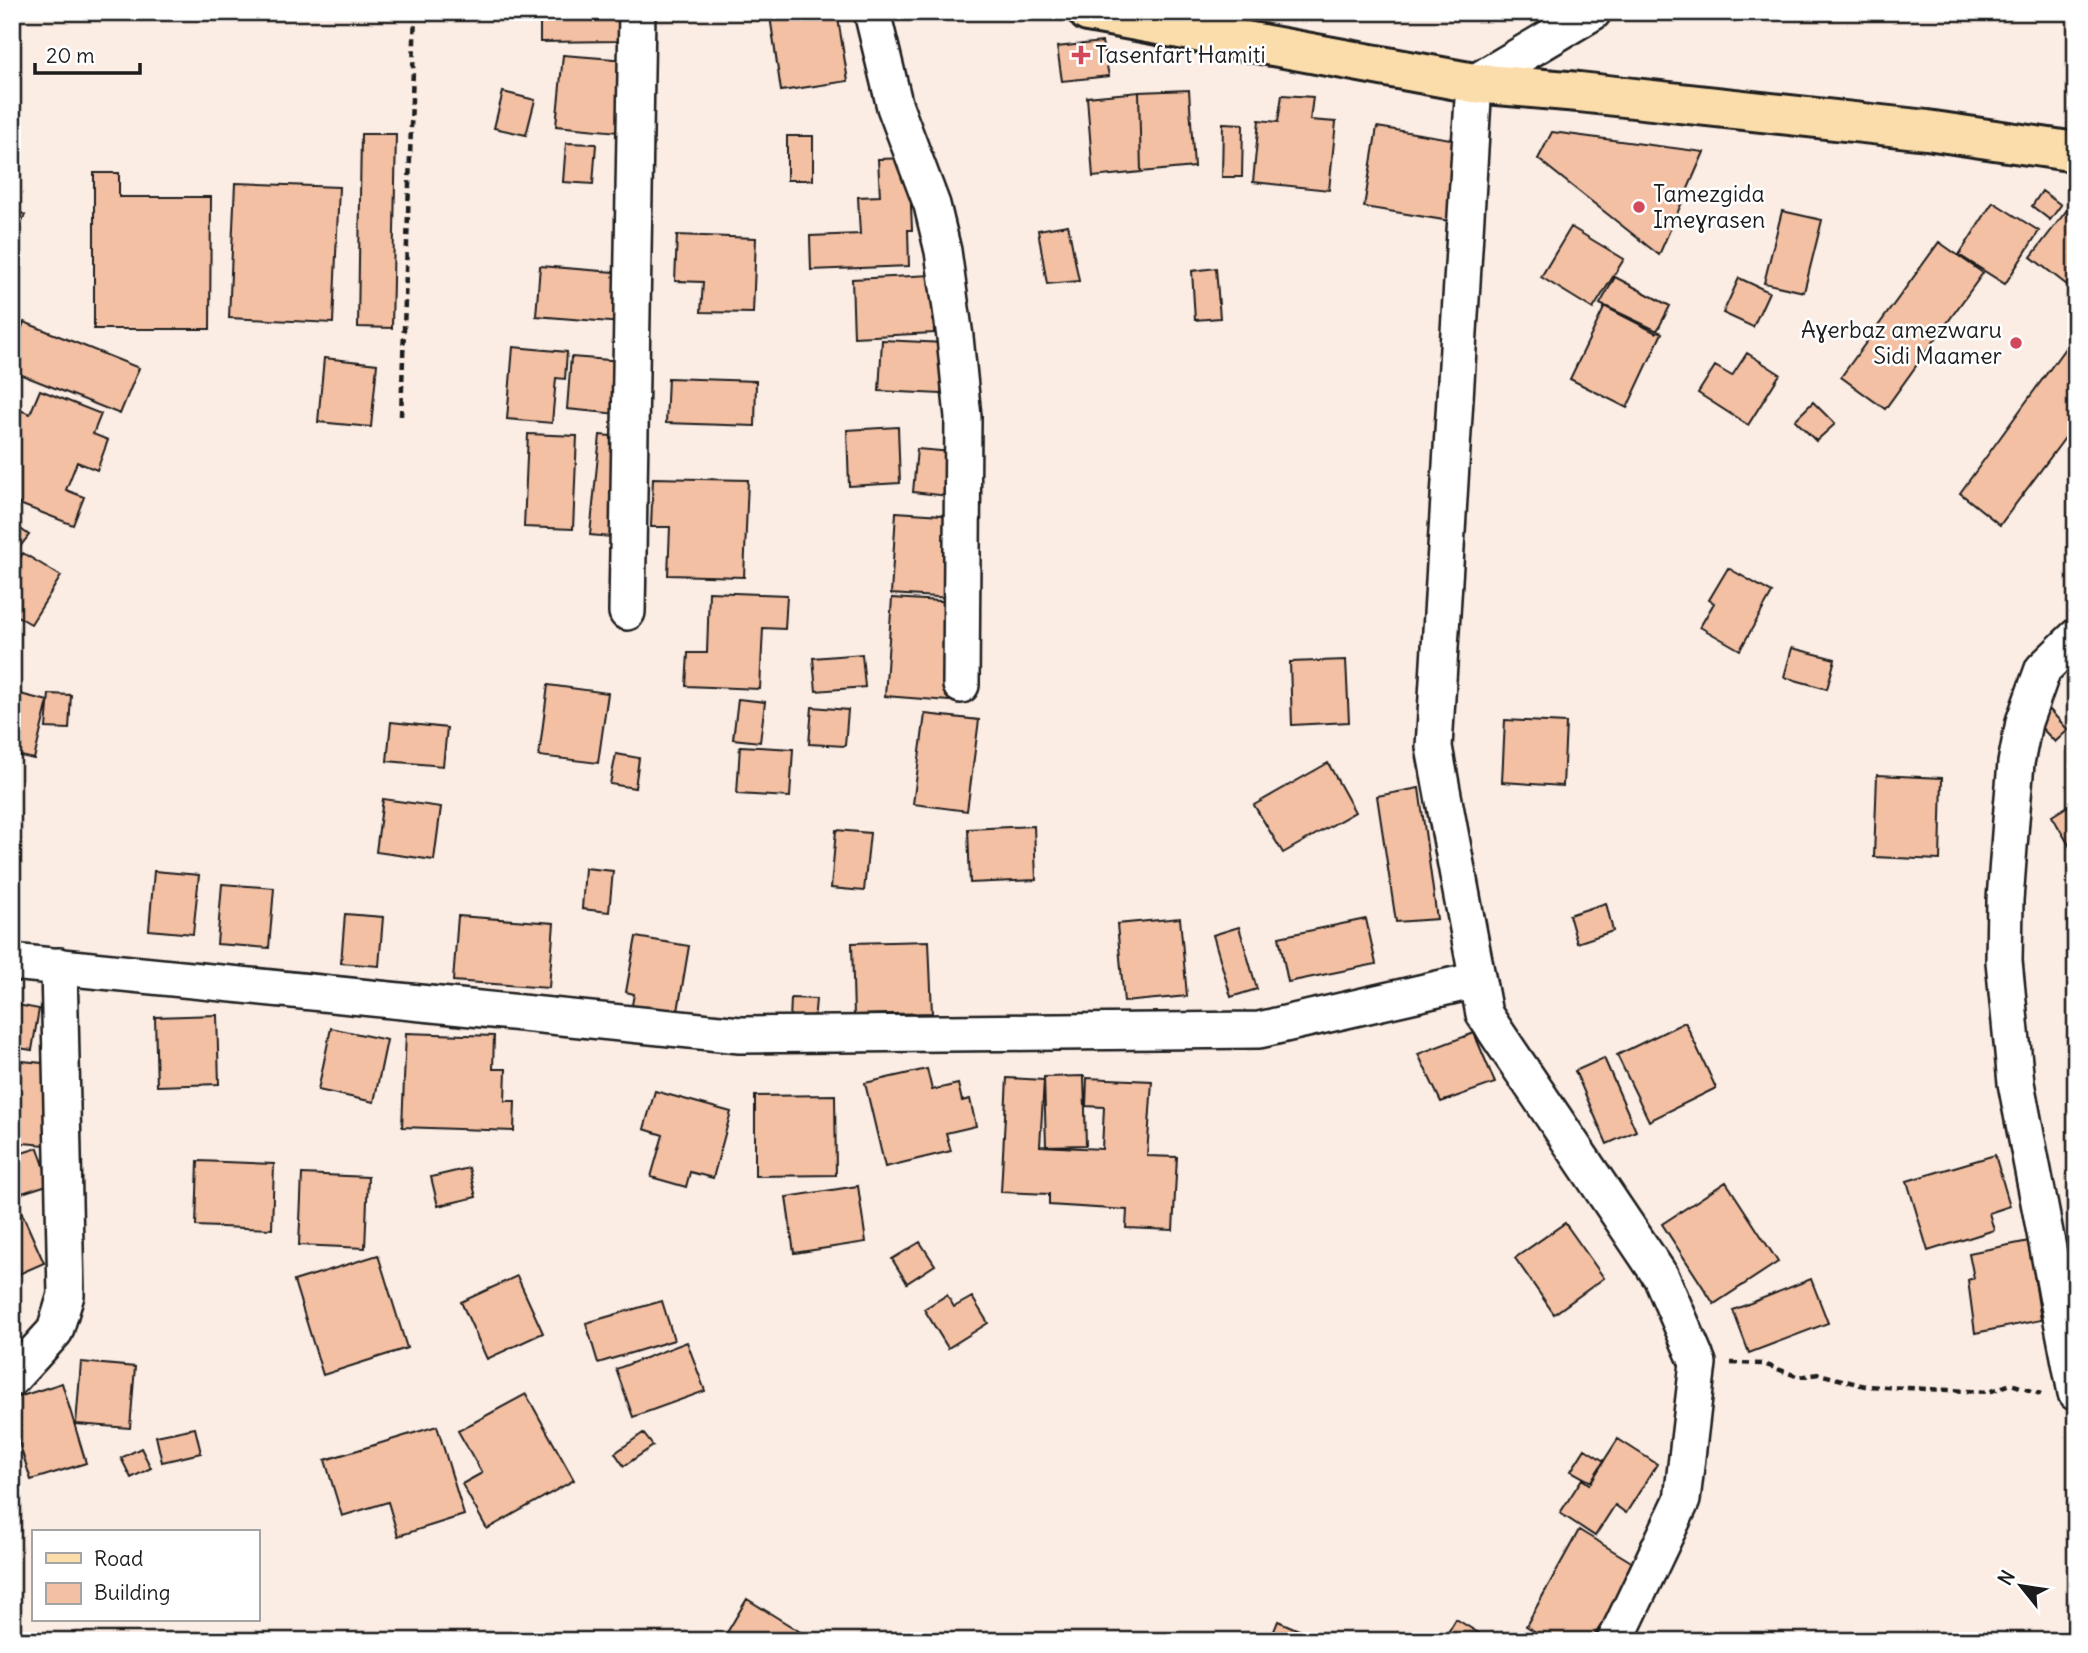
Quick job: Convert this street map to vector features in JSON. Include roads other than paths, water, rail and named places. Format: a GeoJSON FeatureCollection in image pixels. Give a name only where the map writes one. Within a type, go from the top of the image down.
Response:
{"type":"FeatureCollection","features":[{"type":"Feature","properties":{"kind":"main road"},"geometry":{"type":"LineString","coordinates":[[1088,12],[1474,83],[1927,130],[2076,152]]}},
{"type":"Feature","properties":{"kind":"street"},"geometry":{"type":"LineString","coordinates":[[627,612],[637,12]]}},
{"type":"Feature","properties":{"kind":"street"},"geometry":{"type":"LineString","coordinates":[[872,12],[895,107],[932,205],[943,251],[953,324],[962,417],[961,685]]}},
{"type":"Feature","properties":{"kind":"street"},"geometry":{"type":"LineString","coordinates":[[1593,12],[1474,83],[1434,747],[1484,1014],[1661,1277],[1698,1363],[1682,1500],[1615,1641]]}},
{"type":"Feature","properties":{"kind":"street"},"geometry":{"type":"LineString","coordinates":[[2059,1394],[2016,1083],[2004,961],[2005,900],[2016,763],[2024,722],[2043,669],[2076,637]]}},
{"type":"Feature","properties":{"kind":"street"},"geometry":{"type":"LineString","coordinates":[[12,962],[740,1035],[1259,1030],[1477,980]]}},
{"type":"Feature","properties":{"kind":"street"},"geometry":{"type":"LineString","coordinates":[[12,1378],[55,1331],[66,1295],[59,966]]}},
{"type":"Feature","properties":{"kind":"place","name":"Tasenfart Hamiti"},"geometry":{"type":"Point","coordinates":[1081,55]}},
{"type":"Feature","properties":{"kind":"place","name":"Tamezgida Imeɣrasen"},"geometry":{"type":"Point","coordinates":[1639,207]}},
{"type":"Feature","properties":{"kind":"place","name":"Aɣerbaz amezwaru Sidi Maamer"},"geometry":{"type":"Point","coordinates":[2016,343]}}]}
